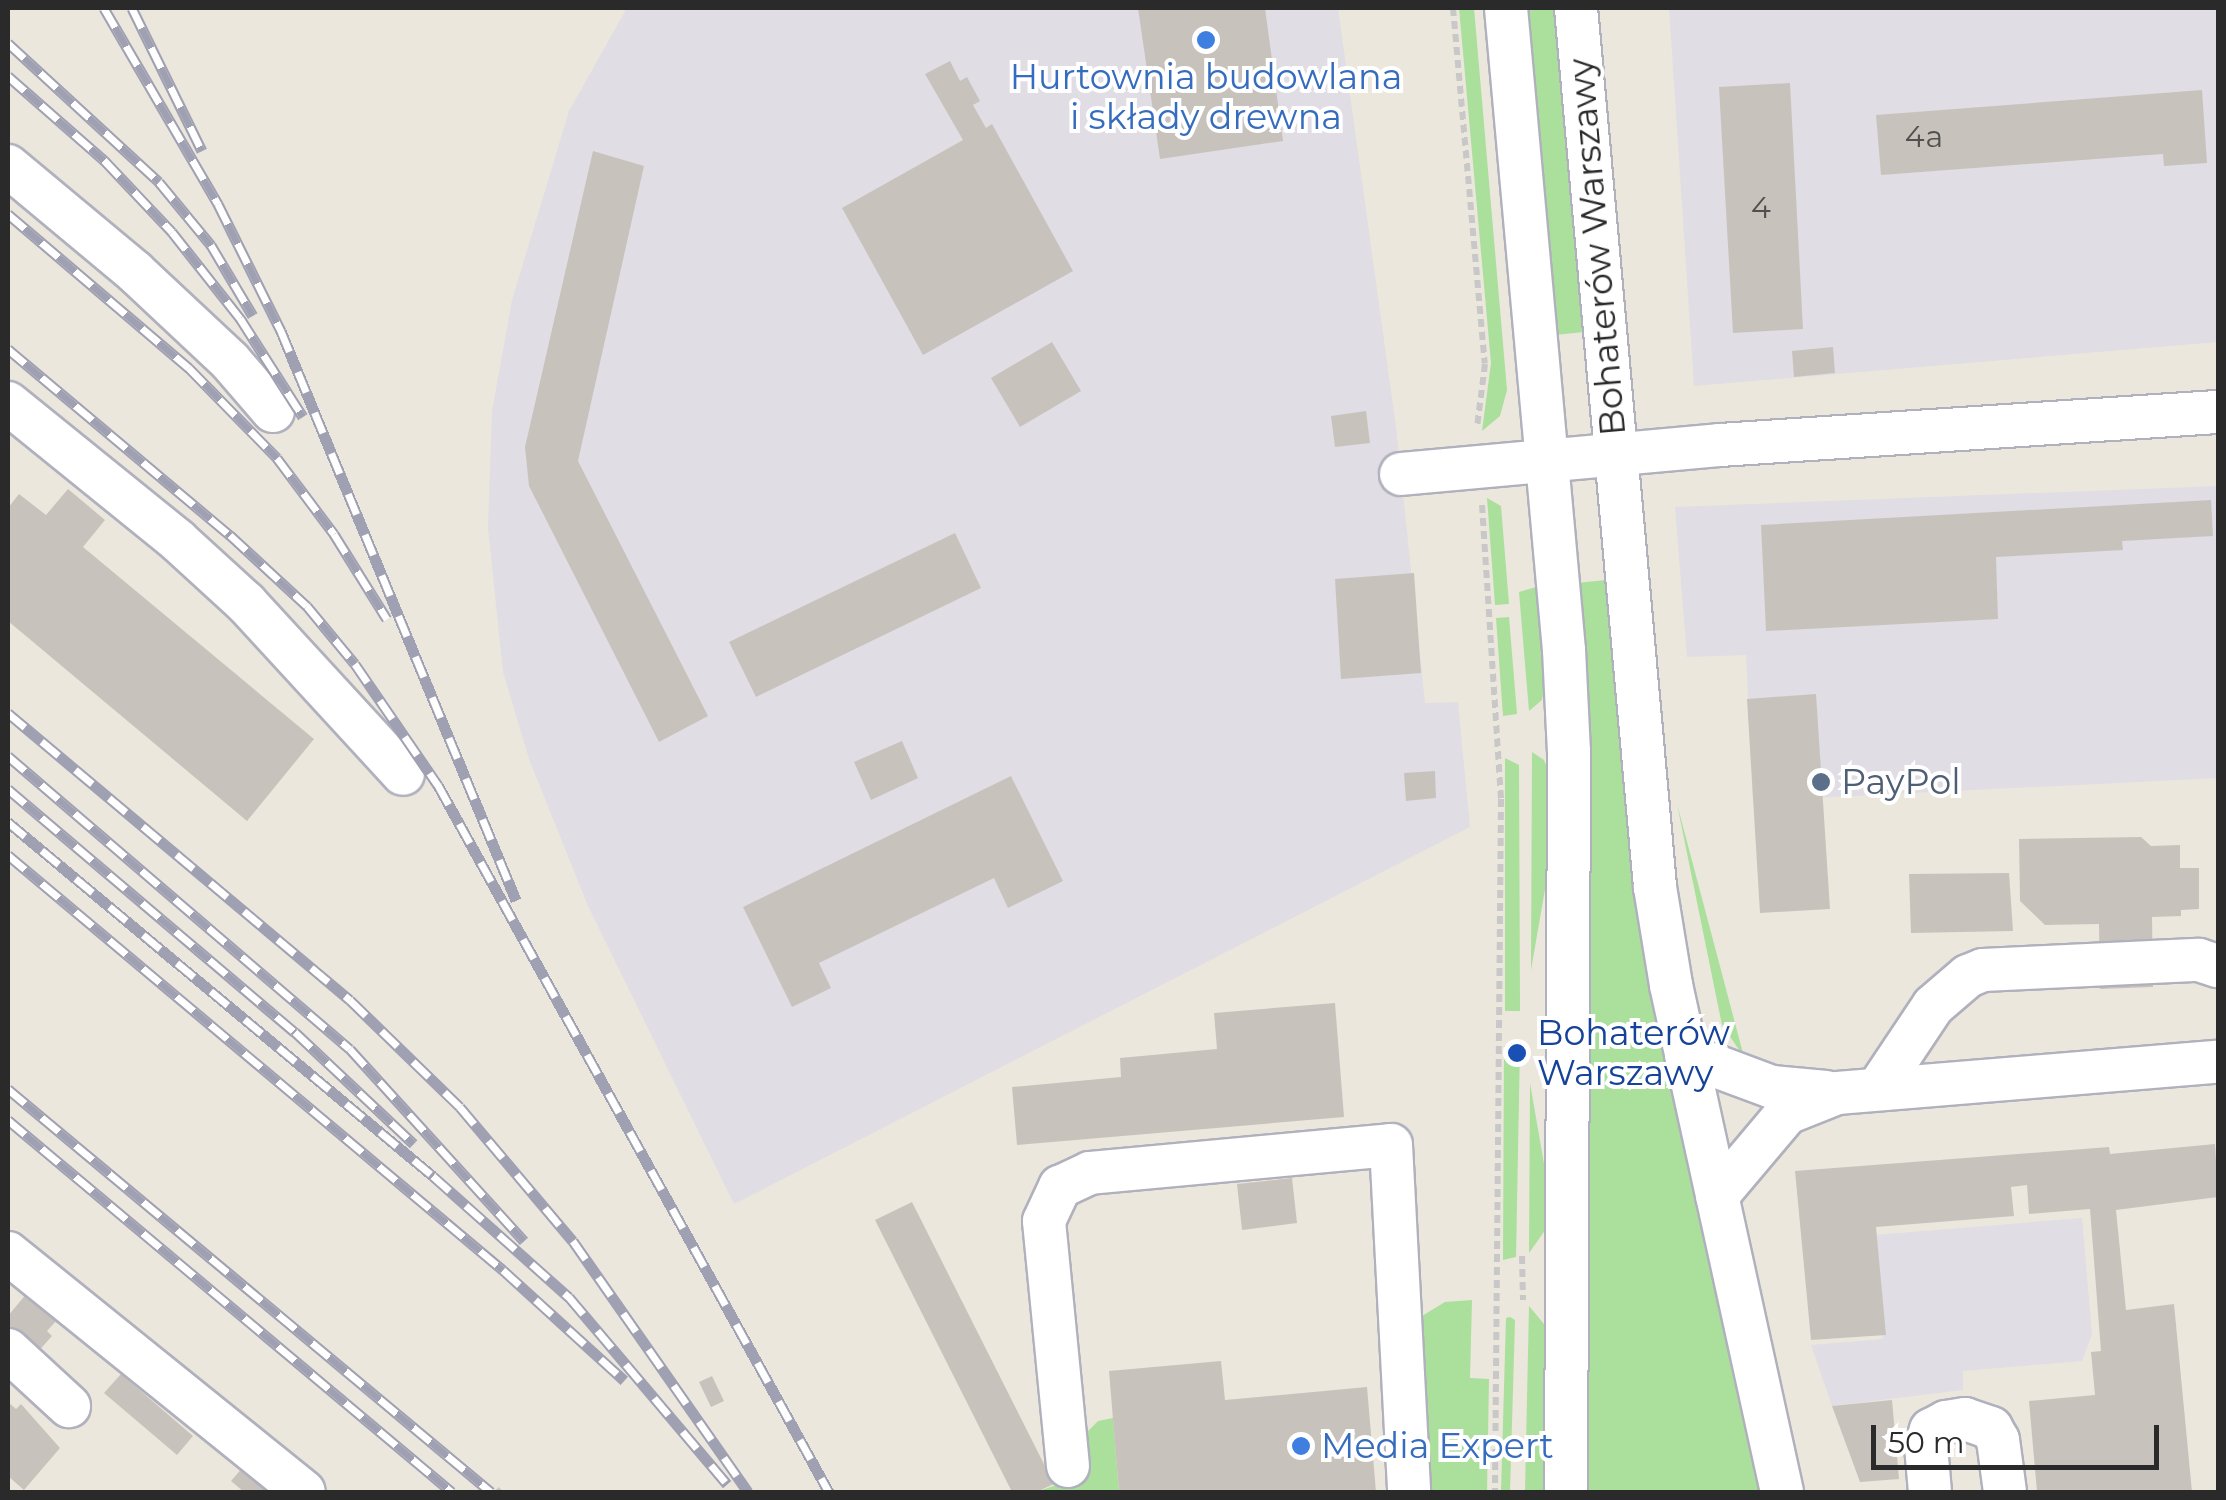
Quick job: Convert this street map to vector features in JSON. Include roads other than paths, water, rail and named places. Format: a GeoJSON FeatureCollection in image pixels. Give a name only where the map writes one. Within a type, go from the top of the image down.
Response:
{"type":"FeatureCollection","features":[{"type":"Feature","properties":{"kind":"street","name":"Bohaterów Warszawy"},"geometry":{"type":"LineString","coordinates":[[1506,8],[1564,650],[1571,838],[1566,1492]]}},
{"type":"Feature","properties":{"kind":"street","name":"Bohaterów Warszawy"},"geometry":{"type":"LineString","coordinates":[[1576,8],[1651,855],[1686,1055],[1782,1492]]}},
{"type":"Feature","properties":{"kind":"street"},"geometry":{"type":"LineString","coordinates":[[8,166],[134,272],[230,361],[274,411]]}},
{"type":"Feature","properties":{"kind":"street"},"geometry":{"type":"LineString","coordinates":[[8,403],[177,540],[246,603],[403,774]]}},
{"type":"Feature","properties":{"kind":"street"},"geometry":{"type":"LineString","coordinates":[[1400,474],[1616,454],[2218,412]]}},
{"type":"Feature","properties":{"kind":"street"},"geometry":{"type":"LineString","coordinates":[[1879,1087],[1933,1006],[1968,976],[1983,970],[2199,960],[2218,966]]}},
{"type":"Feature","properties":{"kind":"street"},"geometry":{"type":"LineString","coordinates":[[1686,1055],[1772,1088],[1836,1093],[2218,1062]]}},
{"type":"Feature","properties":{"kind":"street"},"geometry":{"type":"LineString","coordinates":[[1717,1196],[1787,1113],[1836,1093]]}},
{"type":"Feature","properties":{"kind":"street"},"geometry":{"type":"LineString","coordinates":[[1068,1466],[1044,1220],[1060,1187],[1090,1173],[1391,1146],[1409,1492]]}},
{"type":"Feature","properties":{"kind":"street"},"geometry":{"type":"LineString","coordinates":[[8,1253],[304,1492]]}},
{"type":"Feature","properties":{"kind":"street"},"geometry":{"type":"LineString","coordinates":[[8,1350],[69,1406]]}},
{"type":"Feature","properties":{"kind":"street"},"geometry":{"type":"LineString","coordinates":[[1930,1492],[1926,1446],[1932,1430],[1946,1422],[1964,1419],[1991,1428],[1998,1440],[2005,1492]]}},
{"type":"Feature","properties":{"kind":"railway"},"geometry":{"type":"LineString","coordinates":[[104,8],[218,204],[281,331],[516,900]]}},
{"type":"Feature","properties":{"kind":"railway"},"geometry":{"type":"LineString","coordinates":[[132,8],[202,151]]}},
{"type":"Feature","properties":{"kind":"railway"},"geometry":{"type":"LineString","coordinates":[[8,43],[159,182],[211,245],[253,316]]}},
{"type":"Feature","properties":{"kind":"railway"},"geometry":{"type":"LineString","coordinates":[[8,76],[104,160],[172,232],[240,318],[303,417]]}},
{"type":"Feature","properties":{"kind":"railway"},"geometry":{"type":"LineString","coordinates":[[8,214],[189,368],[277,458],[334,534],[387,619]]}},
{"type":"Feature","properties":{"kind":"railway"},"geometry":{"type":"LineString","coordinates":[[8,349],[230,535],[307,606],[355,664],[438,785],[829,1492]]}},
{"type":"Feature","properties":{"kind":"railway"},"geometry":{"type":"LineString","coordinates":[[8,713],[350,1000],[460,1107],[573,1241],[748,1492]]}},
{"type":"Feature","properties":{"kind":"railway"},"geometry":{"type":"LineString","coordinates":[[8,756],[350,1049],[524,1241]]}},
{"type":"Feature","properties":{"kind":"railway"},"geometry":{"type":"LineString","coordinates":[[8,789],[295,1032],[414,1144]]}},
{"type":"Feature","properties":{"kind":"railway"},"geometry":{"type":"LineString","coordinates":[[8,822],[433,1176],[569,1297],[727,1484]]}},
{"type":"Feature","properties":{"kind":"railway"},"geometry":{"type":"LineString","coordinates":[[8,855],[503,1270],[624,1380]]}},
{"type":"Feature","properties":{"kind":"railway"},"geometry":{"type":"LineString","coordinates":[[8,1089],[491,1492]]}},
{"type":"Feature","properties":{"kind":"railway"},"geometry":{"type":"LineString","coordinates":[[8,1120],[452,1492]]}},
{"type":"Feature","properties":{"kind":"place","name":"Hurtownia budowlana i składy drewna"},"geometry":{"type":"Point","coordinates":[1206,40]}},
{"type":"Feature","properties":{"kind":"place","name":"PayPol"},"geometry":{"type":"Point","coordinates":[1821,782]}},
{"type":"Feature","properties":{"kind":"place","name":"Bohaterów Warszawy"},"geometry":{"type":"Point","coordinates":[1517,1053]}},
{"type":"Feature","properties":{"kind":"place","name":"Media Expert"},"geometry":{"type":"Point","coordinates":[1301,1446]}}]}
